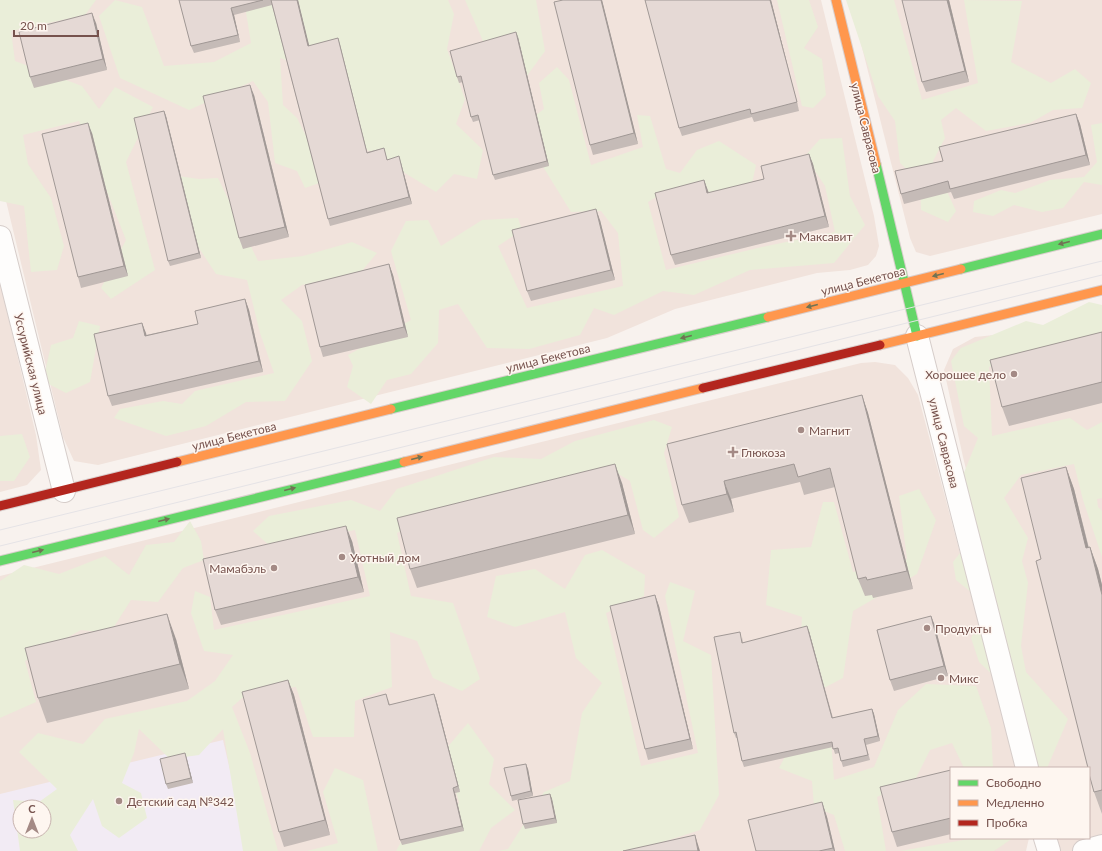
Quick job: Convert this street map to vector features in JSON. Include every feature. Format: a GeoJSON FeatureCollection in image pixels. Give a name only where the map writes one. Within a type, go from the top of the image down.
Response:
{"type":"FeatureCollection","features":[{"type":"Feature","properties":{"kind":"main road","name":"улица Саврасова"},"geometry":{"type":"LineString","coordinates":[[836,0],[917,336]]}},
{"type":"Feature","properties":{"kind":"main road","name":"улица Бекетова"},"geometry":{"type":"LineString","coordinates":[[0,506],[1102,234]]}},
{"type":"Feature","properties":{"kind":"main road"},"geometry":{"type":"LineString","coordinates":[[0,561],[1102,290]]}},
{"type":"Feature","properties":{"kind":"street","name":"Уссурийская улица"},"geometry":{"type":"LineString","coordinates":[[0,238],[64,490]]}},
{"type":"Feature","properties":{"kind":"street","name":"улица Саврасова"},"geometry":{"type":"LineString","coordinates":[[917,336],[1027,767]]}},
{"type":"Feature","properties":{"kind":"street"},"geometry":{"type":"LineString","coordinates":[[1045,839],[1049,851]]}},
{"type":"Feature","properties":{"kind":"street"},"geometry":{"type":"LineString","coordinates":[[1084,851],[1102,846]]}},
{"type":"Feature","properties":{"kind":"shaded area"},"geometry":{"type":"Polygon","coordinates":[[[0,0],[821,0],[874,216],[879,246],[876,256],[868,265],[850,270],[817,273],[675,309],[607,338],[98,465],[74,461],[63,437],[0,176],[0,0]]]}},
{"type":"Feature","properties":{"kind":"shaded area"},"geometry":{"type":"Polygon","coordinates":[[[850,0],[1102,0],[1102,214],[930,256],[916,252],[910,238],[850,0]]]}},
{"type":"Feature","properties":{"kind":"shaded area"},"geometry":{"type":"Polygon","coordinates":[[[0,282],[36,435],[41,470],[27,485],[0,492],[0,282]]]}},
{"type":"Feature","properties":{"kind":"shaded area"},"geometry":{"type":"Polygon","coordinates":[[[1102,314],[1102,851],[1060,851],[1057,839],[1090,839],[1090,767],[1040,767],[963,457],[944,370],[953,349],[975,337],[1023,332],[1102,314]]]}},
{"type":"Feature","properties":{"kind":"shaded area"},"geometry":{"type":"Polygon","coordinates":[[[875,362],[895,365],[908,378],[918,395],[1017,767],[950,767],[950,839],[1029,839],[1026,851],[0,851],[0,576],[861,363],[875,362]]]}},
{"type":"Feature","properties":{"kind":"shaded area","name":"Детский сад №342"},"geometry":{"type":"Polygon","coordinates":[[[223,740],[249,851],[0,851],[0,794],[223,740]]]}},
{"type":"Feature","properties":{"kind":"green space"},"geometry":{"type":"Polygon","coordinates":[[[0,0],[96,0],[85,15],[11,31],[15,61],[82,86],[99,109],[115,87],[153,107],[126,162],[155,270],[111,299],[101,288],[126,240],[79,121],[23,135],[28,164],[51,198],[64,246],[57,270],[31,272],[24,206],[0,201],[0,0]]]}},
{"type":"Feature","properties":{"kind":"green space"},"geometry":{"type":"Polygon","coordinates":[[[115,0],[142,7],[164,66],[214,62],[251,43],[244,0],[448,0],[454,14],[447,49],[465,99],[456,124],[483,150],[477,179],[454,174],[436,192],[359,145],[316,70],[280,58],[283,105],[297,118],[328,180],[305,188],[297,171],[275,163],[268,102],[253,81],[189,110],[120,78],[99,16],[115,0]]]}},
{"type":"Feature","properties":{"kind":"green space"},"geometry":{"type":"Polygon","coordinates":[[[465,0],[536,0],[545,51],[521,84],[501,82],[465,0]]]}},
{"type":"Feature","properties":{"kind":"green space"},"geometry":{"type":"Polygon","coordinates":[[[777,0],[809,0],[818,27],[804,48],[822,59],[826,95],[813,108],[802,106],[777,0]]]}},
{"type":"Feature","properties":{"kind":"green space"},"geometry":{"type":"Polygon","coordinates":[[[846,0],[894,0],[922,100],[978,83],[964,0],[1022,1],[1011,62],[1051,83],[1075,69],[1091,83],[1082,108],[1053,110],[1030,123],[986,131],[956,108],[941,120],[945,138],[933,161],[956,211],[948,222],[921,210],[920,182],[900,163],[895,121],[878,96],[846,0]]]}},
{"type":"Feature","properties":{"kind":"green space"},"geometry":{"type":"Polygon","coordinates":[[[557,67],[569,80],[591,165],[643,147],[637,115],[650,116],[666,169],[680,173],[697,150],[719,141],[756,165],[751,188],[720,194],[670,189],[648,202],[666,270],[762,247],[835,232],[825,186],[805,156],[820,139],[842,138],[850,196],[865,225],[834,263],[750,270],[694,295],[663,291],[614,315],[594,308],[580,335],[529,349],[487,348],[458,304],[439,310],[438,343],[411,374],[387,380],[371,404],[347,387],[353,366],[348,355],[411,320],[391,251],[406,221],[428,220],[441,246],[482,220],[518,218],[522,230],[498,246],[527,308],[623,286],[618,233],[601,211],[571,212],[519,128],[544,109],[539,83],[557,67]]]}},
{"type":"Feature","properties":{"kind":"green space"},"geometry":{"type":"Polygon","coordinates":[[[1102,123],[1102,185],[1084,182],[1063,208],[1042,212],[1014,205],[993,216],[973,212],[974,201],[1001,190],[1015,193],[1050,180],[1084,177],[1097,162],[1091,125],[1102,123]]]}},
{"type":"Feature","properties":{"kind":"green space"},"geometry":{"type":"Polygon","coordinates":[[[171,175],[199,179],[218,178],[258,261],[303,256],[352,242],[377,253],[361,272],[302,285],[281,300],[302,321],[312,361],[285,401],[246,402],[206,426],[166,436],[114,418],[120,409],[163,401],[182,404],[195,391],[274,373],[260,333],[247,280],[216,274],[176,213],[171,175]]]}},
{"type":"Feature","properties":{"kind":"green space"},"geometry":{"type":"Polygon","coordinates":[[[1089,302],[1102,305],[1102,334],[989,367],[992,436],[1070,418],[1087,430],[1102,422],[1102,498],[1097,499],[1098,507],[1102,511],[1102,557],[1083,500],[1074,464],[1021,475],[1004,498],[1028,538],[1022,561],[1028,583],[1021,646],[1026,672],[1068,719],[1047,767],[1032,767],[1029,758],[1023,704],[979,662],[971,638],[981,623],[977,597],[956,580],[953,562],[974,535],[959,485],[978,438],[964,426],[951,361],[961,348],[1026,321],[1043,325],[1089,302]]]}},
{"type":"Feature","properties":{"kind":"green space"},"geometry":{"type":"Polygon","coordinates":[[[79,321],[100,326],[90,382],[66,393],[43,381],[51,345],[73,338],[79,321]]]}},
{"type":"Feature","properties":{"kind":"green space"},"geometry":{"type":"Polygon","coordinates":[[[654,420],[672,427],[664,453],[679,517],[654,538],[643,530],[630,481],[612,470],[437,512],[397,533],[411,596],[453,603],[480,679],[462,691],[433,678],[417,641],[390,632],[392,687],[355,701],[354,737],[313,737],[296,687],[250,691],[232,707],[250,753],[278,851],[243,851],[223,729],[199,755],[170,759],[139,729],[134,753],[122,783],[141,793],[147,818],[119,838],[102,826],[93,799],[70,835],[78,851],[20,851],[18,839],[52,839],[52,799],[43,799],[57,789],[19,752],[38,733],[83,744],[105,719],[187,701],[215,681],[233,655],[204,651],[191,613],[195,591],[210,597],[214,630],[370,596],[355,530],[270,546],[253,531],[269,516],[351,500],[380,511],[397,489],[494,457],[541,459],[575,441],[654,420]]]}},
{"type":"Feature","properties":{"kind":"green space"},"geometry":{"type":"Polygon","coordinates":[[[22,434],[30,457],[14,481],[0,481],[0,436],[22,434]]]}},
{"type":"Feature","properties":{"kind":"green space"},"geometry":{"type":"Polygon","coordinates":[[[919,489],[936,520],[917,574],[853,611],[843,678],[820,690],[799,667],[802,617],[766,605],[771,550],[811,547],[823,502],[834,502],[853,572],[907,559],[899,496],[919,489]]]}},
{"type":"Feature","properties":{"kind":"green space"},"geometry":{"type":"Polygon","coordinates":[[[190,521],[201,541],[204,560],[183,568],[158,602],[131,600],[110,633],[81,630],[25,661],[36,702],[0,718],[0,581],[24,565],[59,574],[105,556],[129,575],[146,545],[174,542],[190,521]]]}},
{"type":"Feature","properties":{"kind":"green space"},"geometry":{"type":"Polygon","coordinates":[[[602,550],[645,575],[644,596],[606,613],[641,766],[698,753],[665,596],[670,582],[695,591],[683,641],[711,655],[719,795],[700,830],[635,851],[498,851],[508,849],[544,792],[570,781],[582,713],[602,683],[576,658],[565,612],[515,627],[487,617],[496,576],[535,569],[565,589],[585,555],[602,550]]]}},
{"type":"Feature","properties":{"kind":"green space"},"geometry":{"type":"Polygon","coordinates":[[[926,684],[976,686],[991,728],[993,767],[964,767],[952,743],[930,750],[916,778],[877,797],[886,851],[845,851],[834,815],[814,807],[812,781],[779,768],[799,730],[831,740],[834,780],[874,767],[898,710],[926,684]]]}},
{"type":"Feature","properties":{"kind":"green space"},"geometry":{"type":"Polygon","coordinates":[[[468,723],[494,759],[489,784],[515,810],[491,828],[479,851],[396,851],[401,842],[427,835],[459,803],[445,750],[468,723]]]}},
{"type":"Feature","properties":{"kind":"green space"},"geometry":{"type":"Polygon","coordinates":[[[335,768],[363,780],[378,851],[307,851],[338,843],[323,792],[335,768]]]}},
{"type":"Feature","properties":{"kind":"green space"},"geometry":{"type":"Polygon","coordinates":[[[969,839],[1012,839],[994,851],[900,851],[969,839]]]}},
{"type":"Feature","properties":{"kind":"building"},"geometry":{"type":"Polygon","coordinates":[[[179,0],[263,0],[231,8],[238,35],[191,46],[179,0]]]}},
{"type":"Feature","properties":{"kind":"building"},"geometry":{"type":"Polygon","coordinates":[[[271,0],[297,0],[308,46],[338,38],[367,153],[384,148],[387,160],[399,156],[409,197],[328,219],[271,0]]]}},
{"type":"Feature","properties":{"kind":"building"},"geometry":{"type":"Polygon","coordinates":[[[563,0],[601,0],[634,133],[590,145],[554,2],[563,0]]]}},
{"type":"Feature","properties":{"kind":"building"},"geometry":{"type":"Polygon","coordinates":[[[645,0],[770,0],[797,102],[751,114],[750,109],[679,128],[645,0]]]}},
{"type":"Feature","properties":{"kind":"building"},"geometry":{"type":"Polygon","coordinates":[[[902,0],[947,0],[965,71],[922,82],[902,0]]]}},
{"type":"Feature","properties":{"kind":"building"},"geometry":{"type":"Polygon","coordinates":[[[92,13],[103,59],[30,77],[19,32],[92,13]]]}},
{"type":"Feature","properties":{"kind":"building"},"geometry":{"type":"Polygon","coordinates":[[[516,32],[547,161],[493,175],[478,115],[471,117],[461,76],[457,77],[450,51],[516,32]]]}},
{"type":"Feature","properties":{"kind":"building"},"geometry":{"type":"Polygon","coordinates":[[[250,85],[285,227],[239,238],[203,96],[250,85]]]}},
{"type":"Feature","properties":{"kind":"building"},"geometry":{"type":"Polygon","coordinates":[[[164,111],[199,253],[168,261],[134,118],[164,111]]]}},
{"type":"Feature","properties":{"kind":"building"},"geometry":{"type":"Polygon","coordinates":[[[1076,114],[1086,155],[950,189],[948,181],[901,194],[895,171],[943,161],[939,147],[1076,114]]]}},
{"type":"Feature","properties":{"kind":"building"},"geometry":{"type":"Polygon","coordinates":[[[88,123],[124,266],[78,277],[42,134],[88,123]]]}},
{"type":"Feature","properties":{"kind":"building"},"geometry":{"type":"Polygon","coordinates":[[[809,154],[825,216],[671,255],[655,193],[704,180],[707,193],[764,179],[761,166],[809,154]]]}},
{"type":"Feature","properties":{"kind":"building"},"geometry":{"type":"Polygon","coordinates":[[[596,209],[611,270],[527,291],[512,230],[596,209]]]}},
{"type":"Feature","properties":{"kind":"building"},"geometry":{"type":"Polygon","coordinates":[[[389,264],[404,327],[320,347],[305,285],[389,264]]]}},
{"type":"Feature","properties":{"kind":"building"},"geometry":{"type":"Polygon","coordinates":[[[245,299],[259,361],[108,396],[94,334],[142,323],[145,336],[198,324],[195,311],[245,299]]]}},
{"type":"Feature","properties":{"kind":"building"},"geometry":{"type":"Polygon","coordinates":[[[1102,332],[1102,382],[1002,407],[990,360],[1102,332]]]}},
{"type":"Feature","properties":{"kind":"building"},"geometry":{"type":"Polygon","coordinates":[[[862,395],[907,571],[867,580],[866,577],[858,579],[830,468],[798,477],[794,464],[724,481],[727,494],[682,505],[667,444],[862,395]]]}},
{"type":"Feature","properties":{"kind":"building"},"geometry":{"type":"Polygon","coordinates":[[[615,464],[628,515],[410,569],[397,518],[615,464]]]}},
{"type":"Feature","properties":{"kind":"building"},"geometry":{"type":"Polygon","coordinates":[[[1066,467],[1086,548],[1090,547],[1102,595],[1102,790],[1094,792],[1090,778],[1090,767],[1088,767],[1036,561],[1041,559],[1021,478],[1066,467]]]}},
{"type":"Feature","properties":{"kind":"building"},"geometry":{"type":"Polygon","coordinates":[[[346,526],[358,577],[215,610],[203,559],[346,526]]]}},
{"type":"Feature","properties":{"kind":"building"},"geometry":{"type":"Polygon","coordinates":[[[655,595],[690,739],[645,749],[610,606],[655,595]]]}},
{"type":"Feature","properties":{"kind":"building"},"geometry":{"type":"Polygon","coordinates":[[[167,614],[180,664],[38,698],[25,648],[167,614]]]}},
{"type":"Feature","properties":{"kind":"building"},"geometry":{"type":"Polygon","coordinates":[[[931,616],[944,666],[890,680],[877,630],[931,616]]]}},
{"type":"Feature","properties":{"kind":"building"},"geometry":{"type":"Polygon","coordinates":[[[807,626],[832,718],[872,709],[878,736],[864,739],[868,755],[841,761],[838,748],[833,749],[832,742],[742,761],[736,732],[734,733],[714,637],[740,632],[742,643],[807,626]]]}},
{"type":"Feature","properties":{"kind":"building"},"geometry":{"type":"Polygon","coordinates":[[[288,680],[325,820],[279,832],[242,692],[288,680]]]}},
{"type":"Feature","properties":{"kind":"building"},"geometry":{"type":"Polygon","coordinates":[[[386,694],[389,705],[434,694],[458,786],[453,788],[462,826],[400,840],[363,700],[386,694]]]}},
{"type":"Feature","properties":{"kind":"building"},"geometry":{"type":"Polygon","coordinates":[[[185,753],[191,778],[166,784],[160,759],[185,753]]]}},
{"type":"Feature","properties":{"kind":"building"},"geometry":{"type":"Polygon","coordinates":[[[526,764],[531,791],[511,796],[504,768],[526,764]]]}},
{"type":"Feature","properties":{"kind":"building"},"geometry":{"type":"Polygon","coordinates":[[[950,770],[950,818],[892,832],[880,787],[950,770]]]}},
{"type":"Feature","properties":{"kind":"building"},"geometry":{"type":"Polygon","coordinates":[[[550,794],[555,818],[523,824],[518,800],[550,794]]]}},
{"type":"Feature","properties":{"kind":"building"},"geometry":{"type":"Polygon","coordinates":[[[822,802],[833,848],[819,851],[756,851],[748,820],[822,802]]]}},
{"type":"Feature","properties":{"kind":"building"},"geometry":{"type":"Polygon","coordinates":[[[695,835],[698,851],[623,851],[695,835]]]}},
{"type":"Feature","properties":{"kind":"tram line"},"geometry":{"type":"LineString","coordinates":[[0,530],[1102,261]]}},
{"type":"Feature","properties":{"kind":"tram line"},"geometry":{"type":"LineString","coordinates":[[0,546],[1102,275]]}},
{"type":"Feature","properties":{"kind":"traffic: fast"},"geometry":{"type":"LineString","coordinates":[[876,164],[917,336]]}},
{"type":"Feature","properties":{"kind":"traffic: fast"},"geometry":{"type":"LineString","coordinates":[[961,269],[1102,234]]}},
{"type":"Feature","properties":{"kind":"traffic: fast"},"geometry":{"type":"LineString","coordinates":[[391,409],[768,317]]}},
{"type":"Feature","properties":{"kind":"traffic: fast"},"geometry":{"type":"LineString","coordinates":[[0,561],[404,462]]}},
{"type":"Feature","properties":{"kind":"traffic: slow"},"geometry":{"type":"LineString","coordinates":[[836,0],[876,164]]}},
{"type":"Feature","properties":{"kind":"traffic: slow"},"geometry":{"type":"LineString","coordinates":[[768,317],[961,269]]}},
{"type":"Feature","properties":{"kind":"traffic: slow"},"geometry":{"type":"LineString","coordinates":[[880,345],[1102,290]]}},
{"type":"Feature","properties":{"kind":"traffic: slow"},"geometry":{"type":"LineString","coordinates":[[404,462],[703,388]]}},
{"type":"Feature","properties":{"kind":"traffic: slow"},"geometry":{"type":"LineString","coordinates":[[177,462],[391,409]]}},
{"type":"Feature","properties":{"kind":"traffic: jam"},"geometry":{"type":"LineString","coordinates":[[703,388],[880,345]]}},
{"type":"Feature","properties":{"kind":"traffic: jam"},"geometry":{"type":"LineString","coordinates":[[0,506],[177,462]]}},
{"type":"Feature","properties":{"kind":"place","name":"Максавит"},"geometry":{"type":"Point","coordinates":[791,236]}},
{"type":"Feature","properties":{"kind":"place","name":"Хорошее дело"},"geometry":{"type":"Point","coordinates":[1014,374]}},
{"type":"Feature","properties":{"kind":"place","name":"Магнит"},"geometry":{"type":"Point","coordinates":[801,430]}},
{"type":"Feature","properties":{"kind":"place","name":"Глюкоза"},"geometry":{"type":"Point","coordinates":[733,452]}},
{"type":"Feature","properties":{"kind":"place","name":"Уютный дом"},"geometry":{"type":"Point","coordinates":[342,557]}},
{"type":"Feature","properties":{"kind":"place","name":"Мамабэль"},"geometry":{"type":"Point","coordinates":[274,568]}},
{"type":"Feature","properties":{"kind":"place","name":"Продукты"},"geometry":{"type":"Point","coordinates":[927,628]}},
{"type":"Feature","properties":{"kind":"place","name":"Микс"},"geometry":{"type":"Point","coordinates":[941,678]}},
{"type":"Feature","properties":{"kind":"place","name":"Детский сад №342"},"geometry":{"type":"Point","coordinates":[119,801]}}]}
